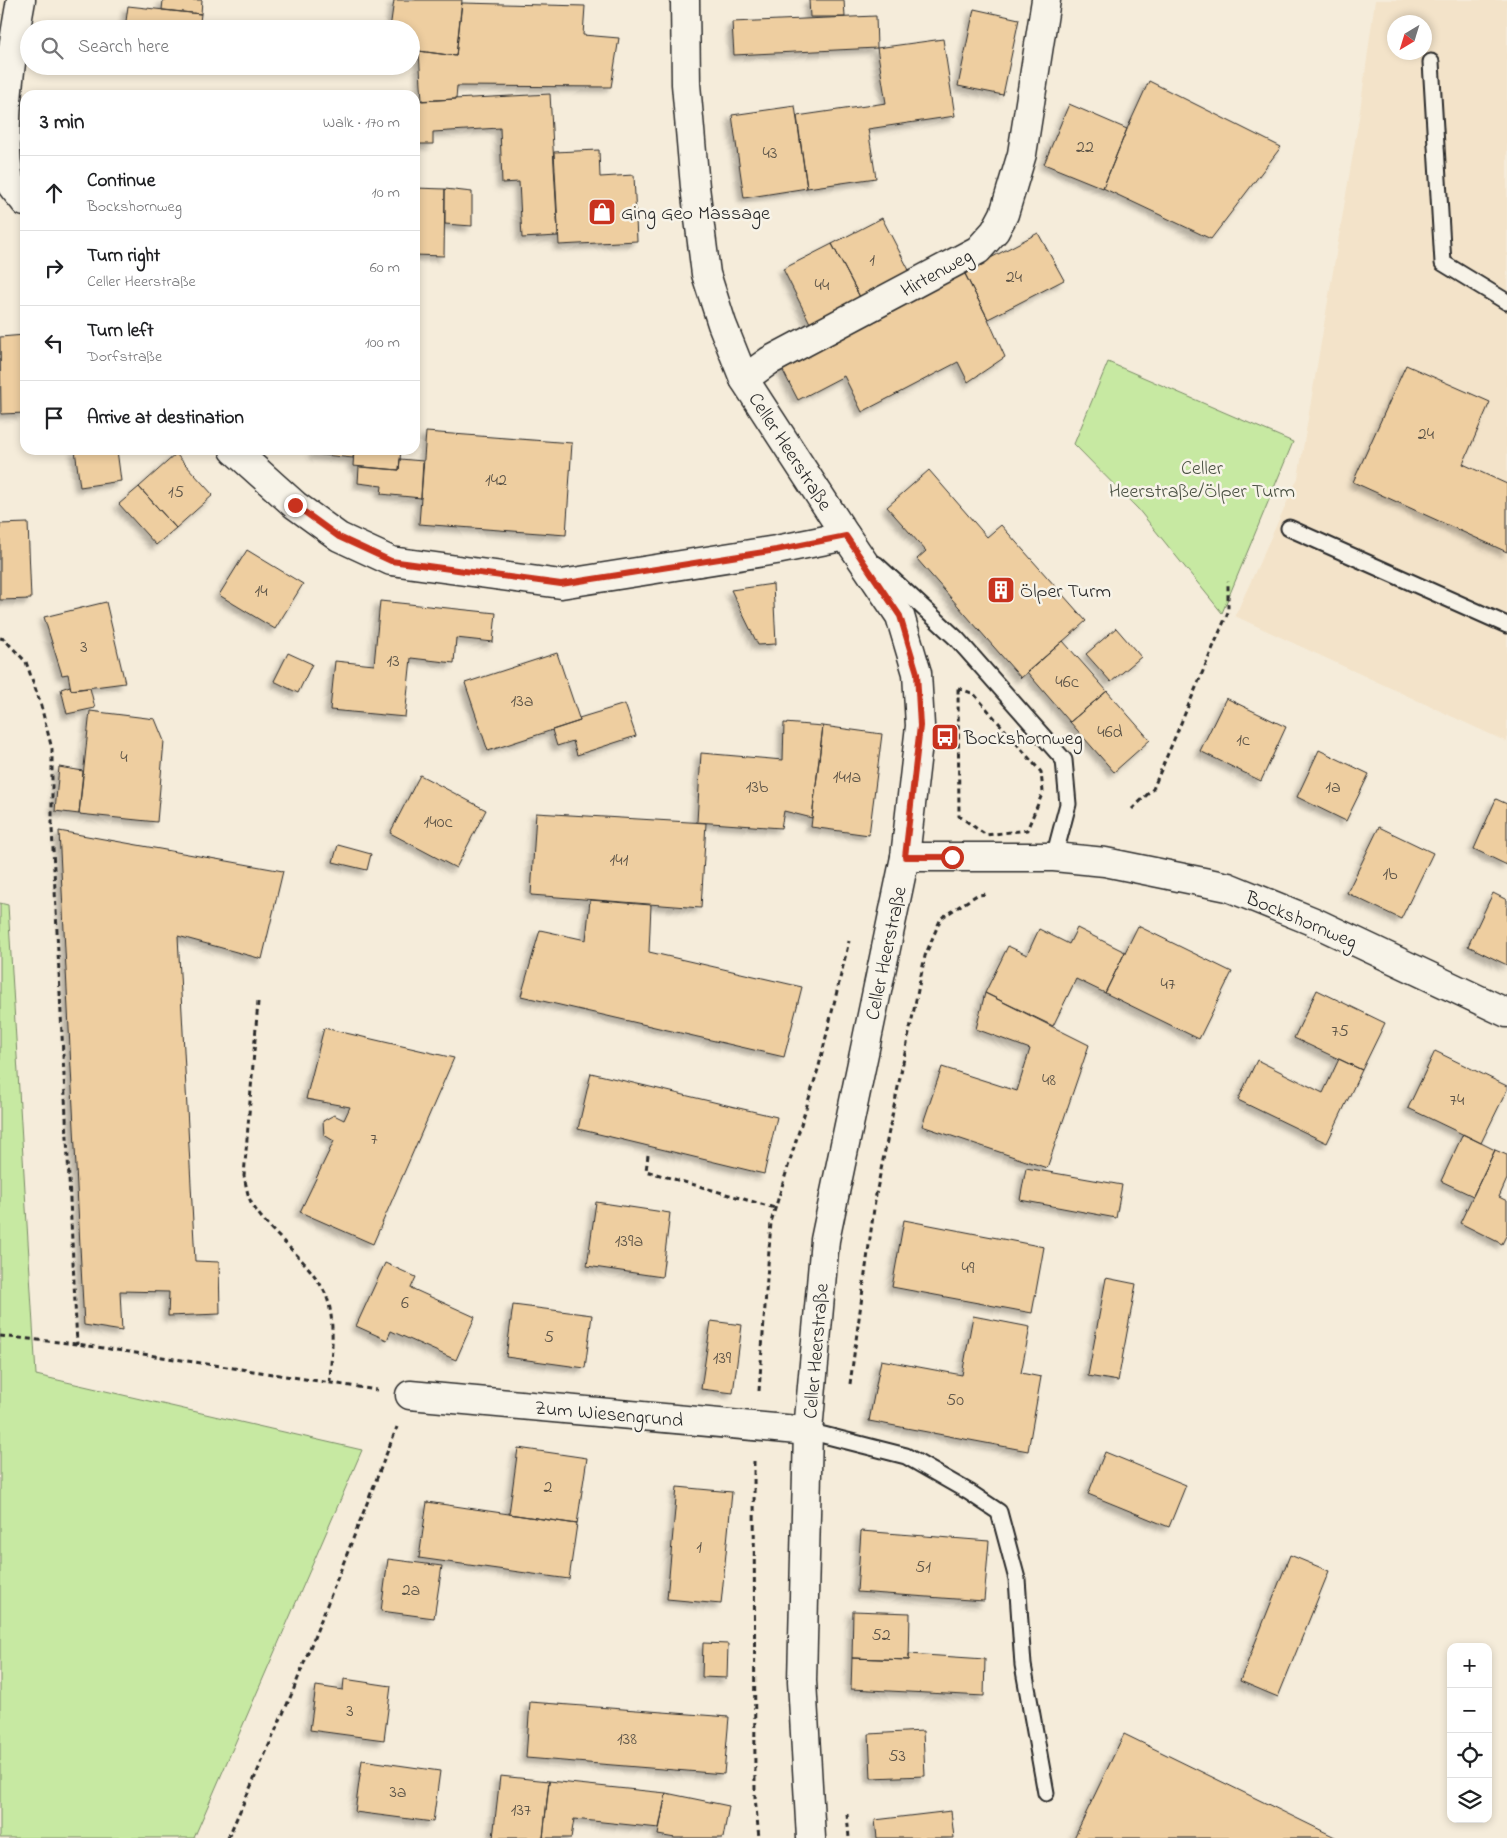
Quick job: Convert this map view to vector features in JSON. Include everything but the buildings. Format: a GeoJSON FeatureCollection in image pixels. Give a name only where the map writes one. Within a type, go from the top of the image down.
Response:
{"type":"FeatureCollection","features":[{"type":"Feature","properties":{"kind":"street"},"geometry":{"type":"LineString","coordinates":[[11,190],[0,145],[1,107],[20,0]]}},
{"type":"Feature","properties":{"kind":"street","name":"Celler Heerstraße"},"geometry":{"type":"LineString","coordinates":[[686,0],[686,84],[695,187],[706,274],[722,324],[744,379],[900,616],[917,673],[920,726],[905,857],[825,1240],[808,1431],[802,1681],[811,1838]]}},
{"type":"Feature","properties":{"kind":"street","name":"Hirtenweg"},"geometry":{"type":"LineString","coordinates":[[744,379],[769,362],[978,250],[994,231],[1004,214],[1022,154],[1046,0]]}},
{"type":"Feature","properties":{"kind":"street"},"geometry":{"type":"LineString","coordinates":[[240,455],[295,505],[339,537],[391,561],[561,584],[776,550],[846,536]]}},
{"type":"Feature","properties":{"kind":"street","name":"Bockshornweg"},"geometry":{"type":"LineString","coordinates":[[905,857],[1054,857],[1106,862],[1228,887],[1312,921],[1507,1014]]}},
{"type":"Feature","properties":{"kind":"street","name":"Zum Wiesengrund"},"geometry":{"type":"LineString","coordinates":[[410,1395],[808,1431]]}},
{"type":"Feature","properties":{"kind":"lane"},"geometry":{"type":"LineString","coordinates":[[1431,62],[1443,263],[1507,302]]}},
{"type":"Feature","properties":{"kind":"lane"},"geometry":{"type":"LineString","coordinates":[[1289,528],[1507,625]]}},
{"type":"Feature","properties":{"kind":"lane"},"geometry":{"type":"LineString","coordinates":[[846,536],[957,639],[1064,760],[1068,804],[1054,857]]}},
{"type":"Feature","properties":{"kind":"lane"},"geometry":{"type":"LineString","coordinates":[[808,1431],[906,1456],[969,1492],[999,1512],[1017,1579],[1023,1665],[1046,1793]]}},
{"type":"Feature","properties":{"kind":"path"},"geometry":{"type":"LineString","coordinates":[[1132,809],[1153,789],[1221,630],[1228,612],[1228,581]]}},
{"type":"Feature","properties":{"kind":"path"},"geometry":{"type":"LineString","coordinates":[[0,638],[4,639],[26,662],[40,702],[52,749],[52,828],[77,1344]]}},
{"type":"Feature","properties":{"kind":"path"},"geometry":{"type":"LineString","coordinates":[[958,688],[974,694],[1041,772],[1043,792],[1027,830],[986,835],[959,816],[958,688]]}},
{"type":"Feature","properties":{"kind":"path"},"geometry":{"type":"LineString","coordinates":[[845,1440],[846,1410],[876,1194],[925,956],[941,918],[977,896],[994,893]]}},
{"type":"Feature","properties":{"kind":"path"},"geometry":{"type":"LineString","coordinates":[[758,1397],[770,1232],[775,1208],[819,1066],[849,940]]}},
{"type":"Feature","properties":{"kind":"path"},"geometry":{"type":"LineString","coordinates":[[258,1002],[244,1176],[251,1201],[312,1274],[326,1294],[330,1312],[332,1340],[330,1382]]}},
{"type":"Feature","properties":{"kind":"path"},"geometry":{"type":"LineString","coordinates":[[648,1155],[646,1171],[775,1208]]}},
{"type":"Feature","properties":{"kind":"path"},"geometry":{"type":"LineString","coordinates":[[0,1336],[77,1344],[410,1395],[293,1691],[228,1838]]}},
{"type":"Feature","properties":{"kind":"path"},"geometry":{"type":"LineString","coordinates":[[754,1461],[755,1797],[759,1838]]}},
{"type":"Feature","properties":{"kind":"path"},"geometry":{"type":"LineString","coordinates":[[847,1810],[849,1838]]}},
{"type":"Feature","properties":{"kind":"shaded area"},"geometry":{"type":"Polygon","coordinates":[[[1375,0],[1507,0],[1507,742],[1235,616],[1298,478],[1359,118],[1375,0]]]}},
{"type":"Feature","properties":{"kind":"green space","name":"Celler Heerstraße/Ölper Turm"},"geometry":{"type":"Polygon","coordinates":[[[1108,362],[1293,442],[1222,613],[1138,509],[1074,444],[1108,362]]]}},
{"type":"Feature","properties":{"kind":"green space"},"geometry":{"type":"Polygon","coordinates":[[[0,903],[8,905],[36,1375],[362,1450],[194,1838],[0,1838],[0,903]]]}},
{"type":"Feature","properties":{"kind":"place","name":"Ging Geo Massage"},"geometry":{"type":"Point","coordinates":[602,212]}},
{"type":"Feature","properties":{"kind":"place","name":"Ölper Turm"},"geometry":{"type":"Point","coordinates":[1001,590]}},
{"type":"Feature","properties":{"kind":"place","name":"Bockshornweg"},"geometry":{"type":"Point","coordinates":[945,737]}},
{"type":"Feature","properties":{"kind":"route"},"geometry":{"type":"LineString","coordinates":[[295,505],[339,537],[391,561],[561,584],[776,550],[846,536],[900,616],[917,673],[920,726],[905,857],[952,857]]}}]}
